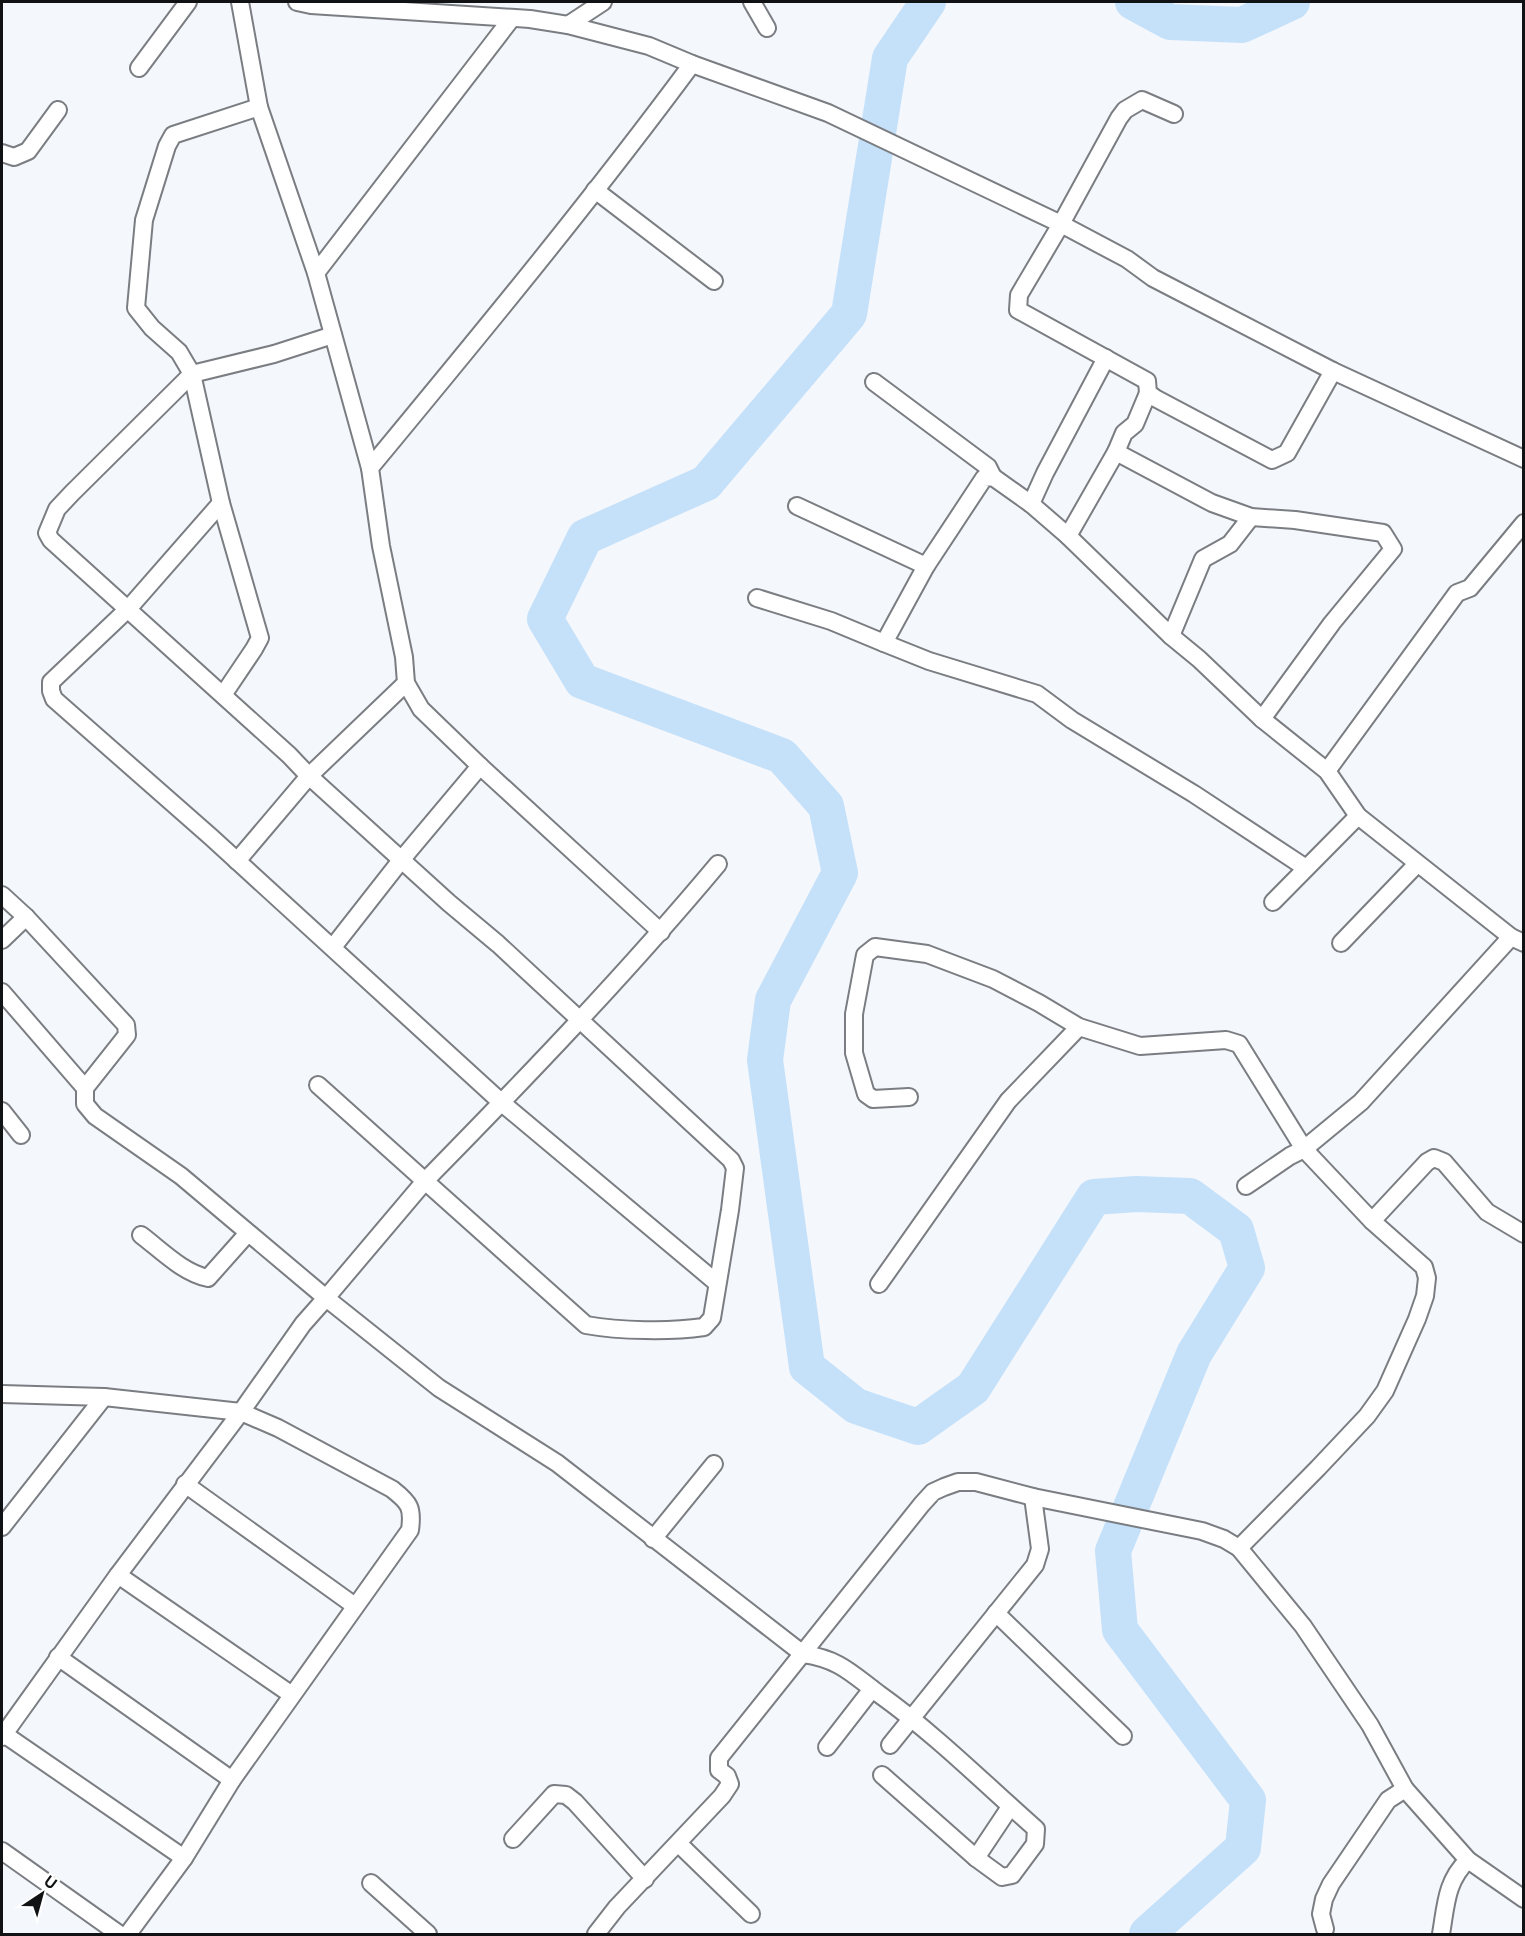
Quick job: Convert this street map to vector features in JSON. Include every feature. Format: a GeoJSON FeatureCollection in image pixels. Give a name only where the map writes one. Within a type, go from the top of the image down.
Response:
{"type":"FeatureCollection","features":[{"type":"Feature","properties":{"kind":"street"},"geometry":{"type":"LineString","coordinates":[[139,68],[188,2]]}},
{"type":"Feature","properties":{"kind":"street"},"geometry":{"type":"LineString","coordinates":[[240,2],[259,107],[316,273],[370,468],[381,546],[404,657],[406,683],[421,709],[661,932]]}},
{"type":"Feature","properties":{"kind":"street"},"geometry":{"type":"LineString","coordinates":[[530,19],[531,2]]}},
{"type":"Feature","properties":{"kind":"street"},"geometry":{"type":"LineString","coordinates":[[568,25],[603,2]]}},
{"type":"Feature","properties":{"kind":"street"},"geometry":{"type":"LineString","coordinates":[[752,2],[767,28]]}},
{"type":"Feature","properties":{"kind":"street"},"geometry":{"type":"LineString","coordinates":[[307,3],[417,6],[568,25],[649,46],[828,113],[1060,224],[1127,259],[1153,278],[1333,371],[1524,459]]}},
{"type":"Feature","properties":{"kind":"street"},"geometry":{"type":"LineString","coordinates":[[316,273],[512,18]]}},
{"type":"Feature","properties":{"kind":"street"},"geometry":{"type":"LineString","coordinates":[[370,468],[509,300],[637,139],[692,64]]}},
{"type":"Feature","properties":{"kind":"street"},"geometry":{"type":"LineString","coordinates":[[1068,536],[1116,452],[1124,433],[1135,424],[1148,393],[1148,381],[1018,310],[1019,295],[1125,110],[1142,100],[1174,114]]}},
{"type":"Feature","properties":{"kind":"street"},"geometry":{"type":"LineString","coordinates":[[223,695],[260,638],[221,502],[192,374],[180,352],[152,327],[136,308],[144,220],[167,146],[173,135],[259,107]]}},
{"type":"Feature","properties":{"kind":"street"},"geometry":{"type":"LineString","coordinates":[[2,153],[14,157],[27,151],[58,110]]}},
{"type":"Feature","properties":{"kind":"street"},"geometry":{"type":"LineString","coordinates":[[595,190],[714,281]]}},
{"type":"Feature","properties":{"kind":"street"},"geometry":{"type":"LineString","coordinates":[[318,1085],[586,1325],[604,1328],[689,1329],[704,1327],[712,1318],[730,1210],[735,1168],[731,1161],[580,1018],[309,776],[289,754],[51,540],[47,533],[57,509],[192,374],[274,354],[333,335]]}},
{"type":"Feature","properties":{"kind":"street"},"geometry":{"type":"LineString","coordinates":[[1031,504],[1045,473],[1107,358]]}},
{"type":"Feature","properties":{"kind":"street"},"geometry":{"type":"LineString","coordinates":[[1148,393],[1272,460],[1287,453],[1333,371]]}},
{"type":"Feature","properties":{"kind":"street"},"geometry":{"type":"LineString","coordinates":[[874,382],[988,467],[993,477],[1031,504],[1068,536],[1171,636],[1199,659],[1262,719],[1327,771],[1358,816],[1517,940],[1361,1102],[1304,1149],[1246,1186]]}},
{"type":"Feature","properties":{"kind":"street"},"geometry":{"type":"LineString","coordinates":[[1116,452],[1212,502],[1251,517],[1295,520],[1383,533],[1393,549],[1332,624],[1262,719]]}},
{"type":"Feature","properties":{"kind":"street"},"geometry":{"type":"LineString","coordinates":[[884,643],[926,566],[982,480],[988,476],[993,477]]}},
{"type":"Feature","properties":{"kind":"street"},"geometry":{"type":"LineString","coordinates":[[221,502],[129,608],[51,682],[54,699],[237,861],[502,1103],[717,1283]]}},
{"type":"Feature","properties":{"kind":"street"},"geometry":{"type":"LineString","coordinates":[[796,506],[926,566]]}},
{"type":"Feature","properties":{"kind":"street"},"geometry":{"type":"LineString","coordinates":[[1171,636],[1203,559],[1230,544],[1251,517]]}},
{"type":"Feature","properties":{"kind":"street"},"geometry":{"type":"LineString","coordinates":[[1327,771],[1457,593],[1470,588],[1524,523]]}},
{"type":"Feature","properties":{"kind":"street"},"geometry":{"type":"LineString","coordinates":[[757,598],[831,621],[929,661],[1037,694],[1072,720],[1194,794],[1306,868]]}},
{"type":"Feature","properties":{"kind":"street"},"geometry":{"type":"LineString","coordinates":[[237,861],[309,776],[406,683]]}},
{"type":"Feature","properties":{"kind":"street"},"geometry":{"type":"LineString","coordinates":[[333,948],[402,859],[480,766]]}},
{"type":"Feature","properties":{"kind":"street"},"geometry":{"type":"LineString","coordinates":[[1273,902],[1358,816]]}},
{"type":"Feature","properties":{"kind":"street"},"geometry":{"type":"LineString","coordinates":[[184,1858],[3,1735],[185,1484],[241,1412],[303,1324],[425,1181],[502,1103],[661,932],[718,864]]}},
{"type":"Feature","properties":{"kind":"street"},"geometry":{"type":"LineString","coordinates":[[1341,943],[1417,864]]}},
{"type":"Feature","properties":{"kind":"street"},"geometry":{"type":"LineString","coordinates":[[2,896],[26,917],[126,1025],[127,1035],[85,1088],[85,1104],[95,1116],[181,1176],[326,1298],[439,1388],[557,1463],[803,1654],[822,1656],[842,1665],[911,1717],[1036,1829],[1035,1844],[1012,1875],[1002,1877],[976,1858],[882,1775]]}},
{"type":"Feature","properties":{"kind":"street"},"geometry":{"type":"LineString","coordinates":[[2,940],[26,917]]}},
{"type":"Feature","properties":{"kind":"street"},"geometry":{"type":"LineString","coordinates":[[909,1097],[873,1099],[866,1094],[854,1053],[854,1014],[865,955],[875,947],[927,954],[993,979],[1039,1003],[1078,1028],[1140,1046],[1226,1040],[1239,1044],[1304,1149],[1372,1221],[1424,1267],[1427,1278],[1425,1296],[1414,1329],[1385,1391],[1367,1416],[1239,1548]]}},
{"type":"Feature","properties":{"kind":"street"},"geometry":{"type":"LineString","coordinates":[[2,992],[85,1088]]}},
{"type":"Feature","properties":{"kind":"street"},"geometry":{"type":"LineString","coordinates":[[879,1284],[1008,1101],[1078,1028]]}},
{"type":"Feature","properties":{"kind":"street"},"geometry":{"type":"LineString","coordinates":[[2,1112],[21,1135]]}},
{"type":"Feature","properties":{"kind":"street"},"geometry":{"type":"LineString","coordinates":[[1372,1221],[1427,1162],[1434,1158],[1444,1162],[1487,1212],[1524,1234]]}},
{"type":"Feature","properties":{"kind":"street"},"geometry":{"type":"LineString","coordinates":[[141,1235],[173,1260],[200,1276],[208,1278],[248,1233]]}},
{"type":"Feature","properties":{"kind":"street"},"geometry":{"type":"LineString","coordinates":[[2,1394],[104,1397],[241,1412],[278,1428],[393,1489],[405,1498],[413,1513],[410,1530],[232,1780],[184,1858],[128,1935]]}},
{"type":"Feature","properties":{"kind":"street"},"geometry":{"type":"LineString","coordinates":[[2,1527],[104,1397]]}},
{"type":"Feature","properties":{"kind":"street"},"geometry":{"type":"LineString","coordinates":[[653,1539],[714,1464]]}},
{"type":"Feature","properties":{"kind":"street"},"geometry":{"type":"LineString","coordinates":[[596,1935],[617,1907],[722,1796],[730,1784],[728,1776],[719,1770],[718,1758],[933,1492],[958,1482],[976,1482],[1041,1499],[1202,1531],[1224,1539],[1239,1548],[1303,1626],[1370,1725],[1405,1789],[1468,1860],[1524,1899]]}},
{"type":"Feature","properties":{"kind":"street"},"geometry":{"type":"LineString","coordinates":[[185,1484],[355,1606]]}},
{"type":"Feature","properties":{"kind":"street"},"geometry":{"type":"LineString","coordinates":[[890,1745],[1035,1565],[1040,1549],[1041,1499]]}},
{"type":"Feature","properties":{"kind":"street"},"geometry":{"type":"LineString","coordinates":[[118,1575],[292,1695]]}},
{"type":"Feature","properties":{"kind":"street"},"geometry":{"type":"LineString","coordinates":[[996,1613],[1123,1736]]}},
{"type":"Feature","properties":{"kind":"street"},"geometry":{"type":"LineString","coordinates":[[58,1657],[232,1780]]}},
{"type":"Feature","properties":{"kind":"street"},"geometry":{"type":"LineString","coordinates":[[827,1748],[872,1689]]}},
{"type":"Feature","properties":{"kind":"street"},"geometry":{"type":"LineString","coordinates":[[1325,1929],[1321,1914],[1324,1899],[1331,1884],[1389,1800],[1405,1789]]}},
{"type":"Feature","properties":{"kind":"street"},"geometry":{"type":"LineString","coordinates":[[513,1839],[554,1794],[566,1795],[645,1879]]}},
{"type":"Feature","properties":{"kind":"street"},"geometry":{"type":"LineString","coordinates":[[976,1858],[1010,1807]]}},
{"type":"Feature","properties":{"kind":"street"},"geometry":{"type":"LineString","coordinates":[[678,1844],[751,1914]]}},
{"type":"Feature","properties":{"kind":"street"},"geometry":{"type":"LineString","coordinates":[[2,1851],[118,1935]]}},
{"type":"Feature","properties":{"kind":"street"},"geometry":{"type":"LineString","coordinates":[[1441,1934],[1448,1893],[1456,1872],[1468,1860]]}},
{"type":"Feature","properties":{"kind":"street"},"geometry":{"type":"LineString","coordinates":[[370,1883],[428,1935]]}},
{"type":"Feature","properties":{"kind":"waterway"},"geometry":{"type":"LineString","coordinates":[[928,2],[890,58],[849,314],[706,483],[585,537],[545,619],[582,681],[782,756],[826,806],[840,873],[773,1000],[765,1060],[807,1367],[856,1406],[918,1427],[973,1388],[1094,1197],[1136,1194],[1190,1196],[1236,1230],[1247,1268],[1194,1354],[1113,1551],[1120,1630],[1248,1800],[1243,1848],[1147,1934]]}},
{"type":"Feature","properties":{"kind":"waterway"},"geometry":{"type":"LineString","coordinates":[[1133,2],[1170,22],[1242,25],[1292,2]]}}]}
